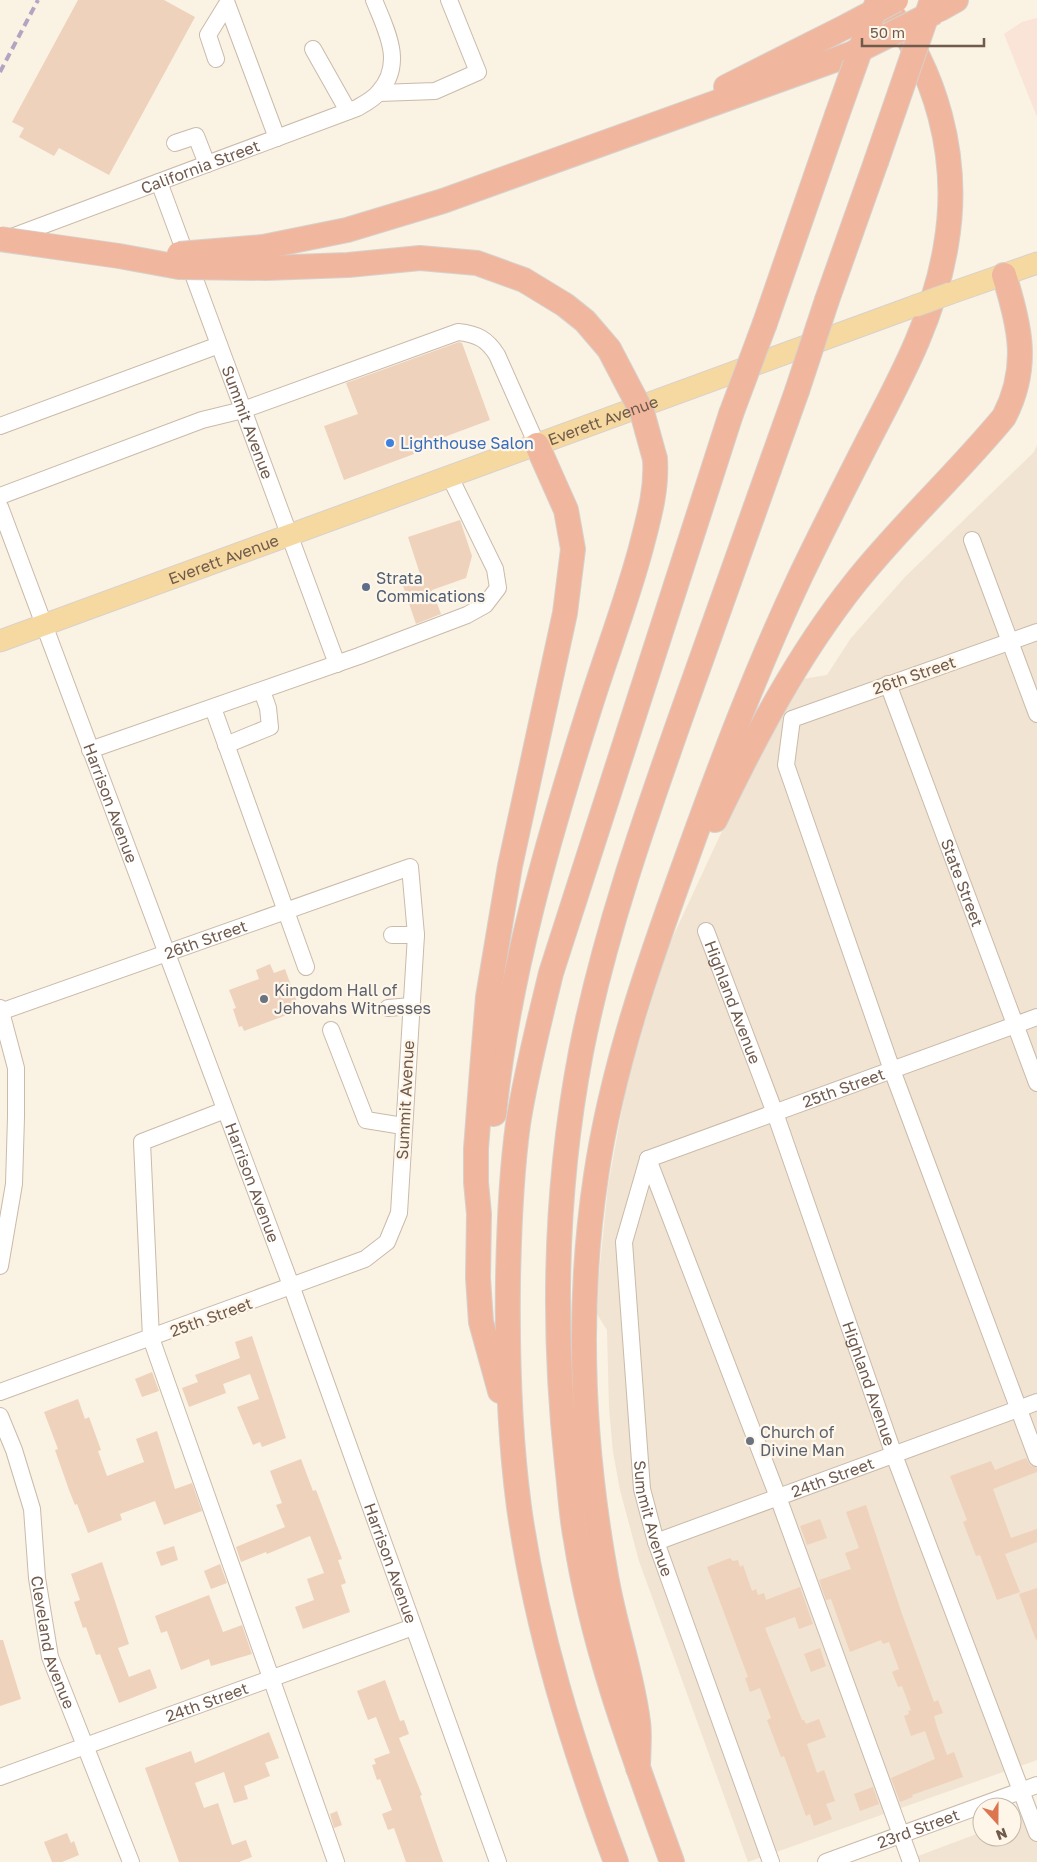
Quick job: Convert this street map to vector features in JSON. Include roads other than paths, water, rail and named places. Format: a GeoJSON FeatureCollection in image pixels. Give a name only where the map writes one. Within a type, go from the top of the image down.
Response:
{"type":"FeatureCollection","features":[{"type":"Feature","properties":{"kind":"highway"},"geometry":{"type":"LineString","coordinates":[[616,1862],[588,1787],[555,1679],[541,1622],[519,1506],[507,1354],[509,1249],[518,1126],[528,1066],[551,973],[731,414],[765,323],[837,114],[880,0]]}},
{"type":"Feature","properties":{"kind":"highway"},"geometry":{"type":"LineString","coordinates":[[638,1768],[639,1723],[605,1575],[586,1425],[583,1330],[588,1240],[605,1126],[628,1031],[661,930],[729,742],[756,675],[800,576],[909,363],[928,318],[940,279],[951,211],[951,174],[945,132],[936,97],[919,60],[880,0]]}},
{"type":"Feature","properties":{"kind":"highway"},"geometry":{"type":"LineString","coordinates":[[637,131],[896,0]]}},
{"type":"Feature","properties":{"kind":"highway"},"geometry":{"type":"LineString","coordinates":[[264,258],[317,237],[390,218],[443,201],[851,54],[943,3]]}},
{"type":"Feature","properties":{"kind":"highway"},"geometry":{"type":"LineString","coordinates":[[672,1862],[638,1768],[598,1643],[576,1540],[560,1398],[558,1240],[564,1170],[581,1051],[602,961],[648,809],[876,162],[943,3]]}},
{"type":"Feature","properties":{"kind":"highway"},"geometry":{"type":"LineString","coordinates":[[0,240],[120,256],[199,253],[348,265],[420,258],[477,263],[524,280],[565,305],[585,321],[609,350],[642,412],[655,459],[655,493],[628,595],[575,754],[529,924],[506,1027],[479,1214]]}},
{"type":"Feature","properties":{"kind":"highway"},"geometry":{"type":"LineString","coordinates":[[661,930],[753,741],[810,645],[876,558],[1004,417],[1017,389],[1020,344],[1017,318],[1004,275]]}},
{"type":"Feature","properties":{"kind":"highway"},"geometry":{"type":"LineString","coordinates":[[513,1434],[481,1322],[478,1278],[479,1214],[476,1182],[476,1149],[488,997],[510,866],[565,614],[573,549],[566,510],[537,446]]}},
{"type":"Feature","properties":{"kind":"main road","name":"Everett Avenue"},"geometry":{"type":"LineString","coordinates":[[0,641],[288,534],[537,446],[915,306],[1037,263]]}},
{"type":"Feature","properties":{"kind":"street","name":"California Street"},"geometry":{"type":"LineString","coordinates":[[0,240],[357,108],[379,93],[389,77],[392,44],[374,0]]}},
{"type":"Feature","properties":{"kind":"street"},"geometry":{"type":"LineString","coordinates":[[379,93],[435,91],[478,72],[448,0]]}},
{"type":"Feature","properties":{"kind":"street"},"geometry":{"type":"LineString","coordinates":[[216,59],[208,35],[227,4],[277,138]]}},
{"type":"Feature","properties":{"kind":"street"},"geometry":{"type":"LineString","coordinates":[[313,49],[348,111]]}},
{"type":"Feature","properties":{"kind":"street"},"geometry":{"type":"LineString","coordinates":[[175,143],[193,130],[207,164]]}},
{"type":"Feature","properties":{"kind":"street","name":"Summit Avenue"},"geometry":{"type":"LineString","coordinates":[[159,182],[337,664]]}},
{"type":"Feature","properties":{"kind":"street"},"geometry":{"type":"LineString","coordinates":[[0,496],[202,420],[243,410],[458,332],[475,334],[490,342],[537,446]]}},
{"type":"Feature","properties":{"kind":"street"},"geometry":{"type":"LineString","coordinates":[[0,426],[219,345]]}},
{"type":"Feature","properties":{"kind":"street"},"geometry":{"type":"LineString","coordinates":[[90,750],[337,664],[467,615],[485,605],[498,588],[495,569],[450,476]]}},
{"type":"Feature","properties":{"kind":"street","name":"Harrison Avenue"},"geometry":{"type":"LineString","coordinates":[[0,507],[292,1288],[498,1862]]}},
{"type":"Feature","properties":{"kind":"street"},"geometry":{"type":"LineString","coordinates":[[972,540],[1037,714]]}},
{"type":"Feature","properties":{"kind":"street","name":"26th Street"},"geometry":{"type":"LineString","coordinates":[[892,1070],[786,765],[792,719],[1037,632]]}},
{"type":"Feature","properties":{"kind":"street","name":"State Street"},"geometry":{"type":"LineString","coordinates":[[888,684],[1037,1083]]}},
{"type":"Feature","properties":{"kind":"street"},"geometry":{"type":"LineString","coordinates":[[226,745],[270,727],[268,708],[262,691]]}},
{"type":"Feature","properties":{"kind":"street"},"geometry":{"type":"LineString","coordinates":[[213,708],[284,911],[306,966]]}},
{"type":"Feature","properties":{"kind":"street","name":"Summit Avenue"},"geometry":{"type":"LineString","coordinates":[[399,1213],[416,935],[410,867]]}},
{"type":"Feature","properties":{"kind":"street","name":"26th Street"},"geometry":{"type":"LineString","coordinates":[[0,1011],[410,867]]}},
{"type":"Feature","properties":{"kind":"street","name":"Highland Avenue"},"geometry":{"type":"LineString","coordinates":[[706,931],[775,1113],[894,1455],[1029,1787],[1037,1833]]}},
{"type":"Feature","properties":{"kind":"street"},"geometry":{"type":"LineString","coordinates":[[392,935],[416,935]]}},
{"type":"Feature","properties":{"kind":"street"},"geometry":{"type":"LineString","coordinates":[[388,1008],[411,1006]]}},
{"type":"Feature","properties":{"kind":"street"},"geometry":{"type":"LineString","coordinates":[[0,1011],[16,1068],[16,1117],[14,1184],[0,1266]]}},
{"type":"Feature","properties":{"kind":"street","name":"25th Street"},"geometry":{"type":"LineString","coordinates":[[648,1159],[1037,1017]]}},
{"type":"Feature","properties":{"kind":"street"},"geometry":{"type":"LineString","coordinates":[[331,1030],[366,1120],[403,1126]]}},
{"type":"Feature","properties":{"kind":"street"},"geometry":{"type":"LineString","coordinates":[[892,1070],[1037,1458]]}},
{"type":"Feature","properties":{"kind":"street"},"geometry":{"type":"LineString","coordinates":[[225,1110],[142,1142],[151,1338],[336,1862]]}},
{"type":"Feature","properties":{"kind":"street"},"geometry":{"type":"LineString","coordinates":[[648,1159],[778,1497],[911,1862]]}},
{"type":"Feature","properties":{"kind":"street","name":"Summit Avenue"},"geometry":{"type":"LineString","coordinates":[[648,1159],[624,1242],[642,1488],[656,1542],[772,1862]]}},
{"type":"Feature","properties":{"kind":"street","name":"25th Street"},"geometry":{"type":"LineString","coordinates":[[0,1392],[292,1288],[365,1259],[387,1242],[399,1213]]}},
{"type":"Feature","properties":{"kind":"street","name":"24th Street"},"geometry":{"type":"LineString","coordinates":[[656,1542],[1037,1402]]}},
{"type":"Feature","properties":{"kind":"street","name":"Cleveland Avenue"},"geometry":{"type":"LineString","coordinates":[[0,1416],[14,1450],[32,1509],[37,1578],[50,1657],[131,1862]]}},
{"type":"Feature","properties":{"kind":"street","name":"24th Street"},"geometry":{"type":"LineString","coordinates":[[0,1777],[413,1627]]}},
{"type":"Feature","properties":{"kind":"street","name":"23rd Street"},"geometry":{"type":"LineString","coordinates":[[826,1862],[1029,1787]]}},
{"type":"Feature","properties":{"kind":"railway"},"geometry":{"type":"LineString","coordinates":[[0,72],[38,0]]}},
{"type":"Feature","properties":{"kind":"place","name":"Lighthouse Salon"},"geometry":{"type":"Point","coordinates":[390,443]}},
{"type":"Feature","properties":{"kind":"place","name":"Strata Commications"},"geometry":{"type":"Point","coordinates":[366,587]}},
{"type":"Feature","properties":{"kind":"place","name":"Kingdom Hall of Jehovahs Witnesses"},"geometry":{"type":"Point","coordinates":[264,999]}},
{"type":"Feature","properties":{"kind":"place","name":"Church of Divine Man"},"geometry":{"type":"Point","coordinates":[750,1441]}}]}
